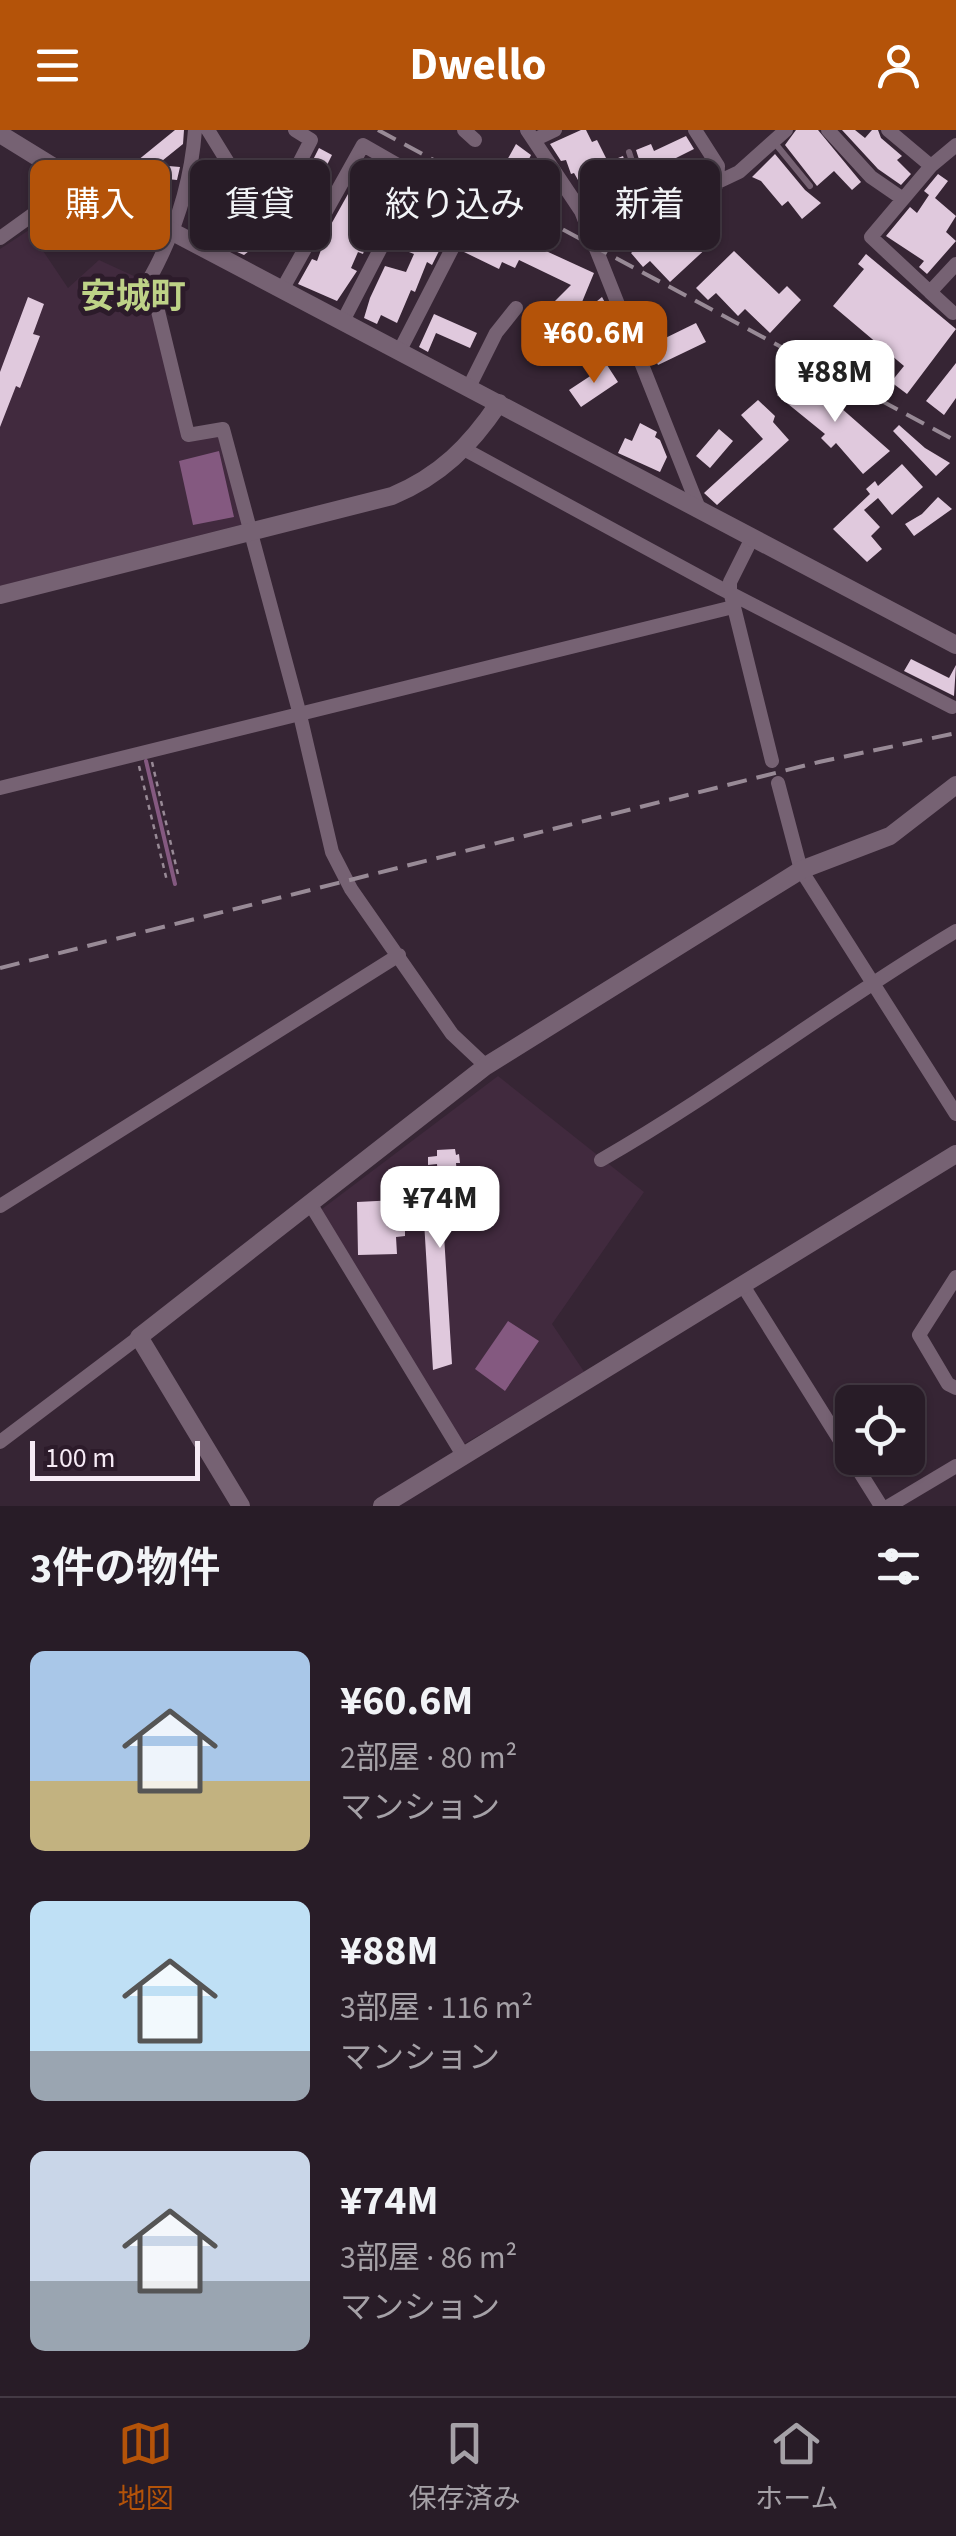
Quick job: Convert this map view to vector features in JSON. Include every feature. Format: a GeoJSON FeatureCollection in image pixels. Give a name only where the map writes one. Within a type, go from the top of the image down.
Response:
{"type":"FeatureCollection","features":[{"type":"Feature","properties":{"kind":"street"},"geometry":{"type":"LineString","coordinates":[[195,130],[176,232],[150,278],[188,435],[223,429],[300,715],[332,852],[351,889],[452,1034],[486,1066]]}},
{"type":"Feature","properties":{"kind":"street"},"geometry":{"type":"LineString","coordinates":[[208,130],[267,226],[312,140],[295,130]]}},
{"type":"Feature","properties":{"kind":"street"},"geometry":{"type":"LineString","coordinates":[[555,130],[530,135],[580,210]]}},
{"type":"Feature","properties":{"kind":"street"},"geometry":{"type":"LineString","coordinates":[[695,130],[714,160]]}},
{"type":"Feature","properties":{"kind":"street"},"geometry":{"type":"LineString","coordinates":[[720,182],[739,172],[786,130]]}},
{"type":"Feature","properties":{"kind":"street"},"geometry":{"type":"LineString","coordinates":[[828,130],[871,177],[903,199]]}},
{"type":"Feature","properties":{"kind":"street"},"geometry":{"type":"LineString","coordinates":[[888,130],[931,166]]}},
{"type":"Feature","properties":{"kind":"street"},"geometry":{"type":"LineString","coordinates":[[0,134],[42,160]]}},
{"type":"Feature","properties":{"kind":"street"},"geometry":{"type":"LineString","coordinates":[[354,160],[362,145],[389,160]]}},
{"type":"Feature","properties":{"kind":"street"},"geometry":{"type":"LineString","coordinates":[[953,313],[871,237],[931,166],[956,145]]}},
{"type":"Feature","properties":{"kind":"street"},"geometry":{"type":"LineString","coordinates":[[283,288],[350,167]]}},
{"type":"Feature","properties":{"kind":"street"},"geometry":{"type":"LineString","coordinates":[[0,238],[30,216]]}},
{"type":"Feature","properties":{"kind":"street"},"geometry":{"type":"LineString","coordinates":[[170,229],[956,645]]}},
{"type":"Feature","properties":{"kind":"street"},"geometry":{"type":"LineString","coordinates":[[343,321],[380,250]]}},
{"type":"Feature","properties":{"kind":"street"},"geometry":{"type":"LineString","coordinates":[[400,350],[452,250]]}},
{"type":"Feature","properties":{"kind":"street"},"geometry":{"type":"LineString","coordinates":[[597,250],[700,511]]}},
{"type":"Feature","properties":{"kind":"street"},"geometry":{"type":"LineString","coordinates":[[930,292],[956,264]]}},
{"type":"Feature","properties":{"kind":"street"},"geometry":{"type":"LineString","coordinates":[[469,387],[496,333],[516,308]]}},
{"type":"Feature","properties":{"kind":"street"},"geometry":{"type":"LineString","coordinates":[[0,595],[392,496],[416,486],[464,450],[498,403]]}},
{"type":"Feature","properties":{"kind":"street"},"geometry":{"type":"LineString","coordinates":[[464,450],[952,707]]}},
{"type":"Feature","properties":{"kind":"street"},"geometry":{"type":"LineString","coordinates":[[752,538],[730,582],[730,591],[772,761]]}},
{"type":"Feature","properties":{"kind":"street"},"geometry":{"type":"LineString","coordinates":[[0,788],[732,607]]}},
{"type":"Feature","properties":{"kind":"street"},"geometry":{"type":"LineString","coordinates":[[778,784],[801,870],[956,1114]]}},
{"type":"Feature","properties":{"kind":"street"},"geometry":{"type":"LineString","coordinates":[[0,1442],[310,1206],[486,1066],[801,870],[890,836],[956,785]]}},
{"type":"Feature","properties":{"kind":"street"},"geometry":{"type":"LineString","coordinates":[[601,1160],[660,1126],[871,982],[956,931]]}},
{"type":"Feature","properties":{"kind":"street"},"geometry":{"type":"LineString","coordinates":[[0,1206],[399,955]]}},
{"type":"Feature","properties":{"kind":"street"},"geometry":{"type":"LineString","coordinates":[[382,1506],[956,1154]]}},
{"type":"Feature","properties":{"kind":"street"},"geometry":{"type":"LineString","coordinates":[[310,1206],[463,1455]]}},
{"type":"Feature","properties":{"kind":"street"},"geometry":{"type":"LineString","coordinates":[[956,1277],[919,1335],[948,1384],[956,1388]]}},
{"type":"Feature","properties":{"kind":"street"},"geometry":{"type":"LineString","coordinates":[[742,1284],[881,1506]]}},
{"type":"Feature","properties":{"kind":"street"},"geometry":{"type":"LineString","coordinates":[[139,1338],[241,1506]]}},
{"type":"Feature","properties":{"kind":"street"},"geometry":{"type":"LineString","coordinates":[[889,1506],[956,1466]]}},
{"type":"Feature","properties":{"kind":"lane"},"geometry":{"type":"LineString","coordinates":[[773,141],[810,186]]}},
{"type":"Feature","properties":{"kind":"lane"},"geometry":{"type":"LineString","coordinates":[[629,152],[632,160]]}},
{"type":"Feature","properties":{"kind":"path"},"geometry":{"type":"LineString","coordinates":[[142,753],[179,879]]}},
{"type":"Feature","properties":{"kind":"path"},"geometry":{"type":"LineString","coordinates":[[142,753],[167,882]]}},
{"type":"Feature","properties":{"kind":"shaded area"},"geometry":{"type":"Polygon","coordinates":[[[29,230],[30,250],[42,250],[68,288],[99,260],[149,283],[183,441],[218,435],[244,524],[0,586],[0,249],[29,230]]]}},
{"type":"Feature","properties":{"kind":"shaded area"},"geometry":{"type":"Polygon","coordinates":[[[219,451],[234,517],[193,525],[179,461],[219,451]]]}},
{"type":"Feature","properties":{"kind":"shaded area"},"geometry":{"type":"Polygon","coordinates":[[[498,1076],[644,1192],[552,1324],[585,1373],[462,1445],[318,1212],[498,1076]]]}},
{"type":"Feature","properties":{"kind":"shaded area"},"geometry":{"type":"Polygon","coordinates":[[[508,1321],[539,1341],[505,1391],[475,1369],[508,1321]]]}},
{"type":"Feature","properties":{"kind":"building"},"geometry":{"type":"Polygon","coordinates":[[[175,130],[184,130],[183,144],[163,160],[138,160],[175,130]]]}},
{"type":"Feature","properties":{"kind":"building"},"geometry":{"type":"Polygon","coordinates":[[[586,130],[592,142],[597,140],[607,160],[580,160],[580,184],[566,160],[561,161],[550,144],[586,130]]]}},
{"type":"Feature","properties":{"kind":"building"},"geometry":{"type":"Polygon","coordinates":[[[796,130],[818,130],[861,182],[852,190],[834,171],[817,186],[785,145],[796,130]]]}},
{"type":"Feature","properties":{"kind":"building"},"geometry":{"type":"Polygon","coordinates":[[[842,130],[855,130],[865,138],[872,130],[878,130],[881,138],[902,156],[897,160],[911,174],[901,185],[878,169],[842,130]]]}},
{"type":"Feature","properties":{"kind":"building"},"geometry":{"type":"Polygon","coordinates":[[[686,136],[694,149],[674,160],[639,160],[636,150],[651,144],[654,151],[686,136]]]}},
{"type":"Feature","properties":{"kind":"building"},"geometry":{"type":"Polygon","coordinates":[[[516,144],[531,155],[528,160],[507,160],[516,144]]]}},
{"type":"Feature","properties":{"kind":"building"},"geometry":{"type":"Polygon","coordinates":[[[319,148],[332,155],[330,160],[313,160],[319,148]]]}},
{"type":"Feature","properties":{"kind":"building"},"geometry":{"type":"Polygon","coordinates":[[[775,154],[821,203],[802,219],[788,201],[782,206],[761,181],[752,177],[775,154]]]}},
{"type":"Feature","properties":{"kind":"building"},"geometry":{"type":"Polygon","coordinates":[[[170,166],[180,167],[177,180],[170,179],[170,166]]]}},
{"type":"Feature","properties":{"kind":"building"},"geometry":{"type":"Polygon","coordinates":[[[938,174],[948,181],[935,198],[956,216],[946,232],[956,241],[927,274],[919,267],[924,261],[886,236],[910,207],[917,213],[929,195],[924,191],[938,174]]]}},
{"type":"Feature","properties":{"kind":"building"},"geometry":{"type":"Polygon","coordinates":[[[350,190],[350,250],[364,250],[363,254],[358,252],[351,268],[357,271],[337,301],[298,284],[312,259],[317,261],[321,250],[330,250],[330,226],[350,190]]]}},
{"type":"Feature","properties":{"kind":"building"},"geometry":{"type":"Polygon","coordinates":[[[404,250],[440,250],[432,265],[427,262],[397,323],[381,315],[377,324],[364,318],[385,266],[406,272],[414,254],[404,250]]]}},
{"type":"Feature","properties":{"kind":"building"},"geometry":{"type":"Polygon","coordinates":[[[546,250],[594,273],[575,319],[602,297],[609,310],[546,362],[537,348],[566,324],[549,307],[571,285],[519,260],[515,268],[502,262],[499,269],[464,252],[546,250]]]}},
{"type":"Feature","properties":{"kind":"building"},"geometry":{"type":"Polygon","coordinates":[[[705,250],[670,282],[650,261],[643,267],[631,253],[705,250]]]}},
{"type":"Feature","properties":{"kind":"building"},"geometry":{"type":"Polygon","coordinates":[[[734,251],[779,294],[787,286],[801,300],[770,333],[745,309],[738,316],[716,293],[708,300],[696,288],[734,251]]]}},
{"type":"Feature","properties":{"kind":"building"},"geometry":{"type":"Polygon","coordinates":[[[866,254],[956,329],[907,394],[891,382],[904,366],[833,306],[864,269],[858,264],[866,254]]]}},
{"type":"Feature","properties":{"kind":"building"},"geometry":{"type":"Polygon","coordinates":[[[28,297],[44,304],[33,334],[40,336],[0,427],[0,372],[28,297]]]}},
{"type":"Feature","properties":{"kind":"building"},"geometry":{"type":"Polygon","coordinates":[[[434,314],[477,333],[470,348],[436,333],[428,352],[419,347],[434,314]]]}},
{"type":"Feature","properties":{"kind":"building"},"geometry":{"type":"Polygon","coordinates":[[[696,323],[706,342],[658,365],[649,346],[696,323]]]}},
{"type":"Feature","properties":{"kind":"building"},"geometry":{"type":"Polygon","coordinates":[[[956,363],[956,398],[944,415],[926,401],[956,363]]]}},
{"type":"Feature","properties":{"kind":"building"},"geometry":{"type":"Polygon","coordinates":[[[607,365],[618,382],[581,407],[569,390],[607,365]]]}},
{"type":"Feature","properties":{"kind":"building"},"geometry":{"type":"Polygon","coordinates":[[[792,377],[811,393],[816,386],[890,451],[863,474],[836,443],[831,448],[821,438],[825,434],[777,395],[792,377]]]}},
{"type":"Feature","properties":{"kind":"building"},"geometry":{"type":"Polygon","coordinates":[[[758,400],[775,416],[773,422],[789,440],[717,505],[704,493],[763,439],[741,415],[758,400]]]}},
{"type":"Feature","properties":{"kind":"building"},"geometry":{"type":"Polygon","coordinates":[[[640,423],[657,432],[655,437],[667,457],[660,472],[618,453],[625,438],[632,441],[640,423]]]}},
{"type":"Feature","properties":{"kind":"building"},"geometry":{"type":"Polygon","coordinates":[[[899,425],[950,463],[936,476],[893,431],[899,425]]]}},
{"type":"Feature","properties":{"kind":"building"},"geometry":{"type":"Polygon","coordinates":[[[719,429],[733,441],[710,468],[696,456],[719,429]]]}},
{"type":"Feature","properties":{"kind":"building"},"geometry":{"type":"Polygon","coordinates":[[[902,464],[923,487],[892,515],[878,498],[864,510],[880,527],[871,536],[882,549],[867,562],[833,529],[870,494],[866,489],[875,481],[878,486],[902,464]]]}},
{"type":"Feature","properties":{"kind":"building"},"geometry":{"type":"Polygon","coordinates":[[[938,497],[952,509],[914,536],[905,524],[922,514],[938,497]]]}},
{"type":"Feature","properties":{"kind":"building"},"geometry":{"type":"Polygon","coordinates":[[[911,659],[949,678],[956,665],[954,696],[904,671],[911,659]]]}},
{"type":"Feature","properties":{"kind":"building"},"geometry":{"type":"Polygon","coordinates":[[[455,1149],[460,1163],[456,1163],[460,1213],[443,1219],[452,1364],[433,1370],[424,1221],[416,1221],[416,1212],[418,1203],[430,1202],[429,1191],[439,1190],[437,1164],[428,1165],[428,1157],[437,1156],[437,1150],[455,1149]]]}},
{"type":"Feature","properties":{"kind":"building"},"geometry":{"type":"Polygon","coordinates":[[[397,1200],[397,1226],[405,1226],[405,1236],[396,1237],[397,1254],[358,1255],[357,1202],[397,1200]]]}},
{"type":"Feature","properties":{"kind":"waterway"},"geometry":{"type":"LineString","coordinates":[[146,761],[175,884]]}},
{"type":"Feature","properties":{"kind":"railway"},"geometry":{"type":"LineString","coordinates":[[378,130],[956,441]]}},
{"type":"Feature","properties":{"kind":"railway"},"geometry":{"type":"LineString","coordinates":[[0,968],[819,762],[956,733]]}},
{"type":"Feature","properties":{"kind":"district","name":"安城町"},"geometry":{"type":"Point","coordinates":[133,297]}}]}
